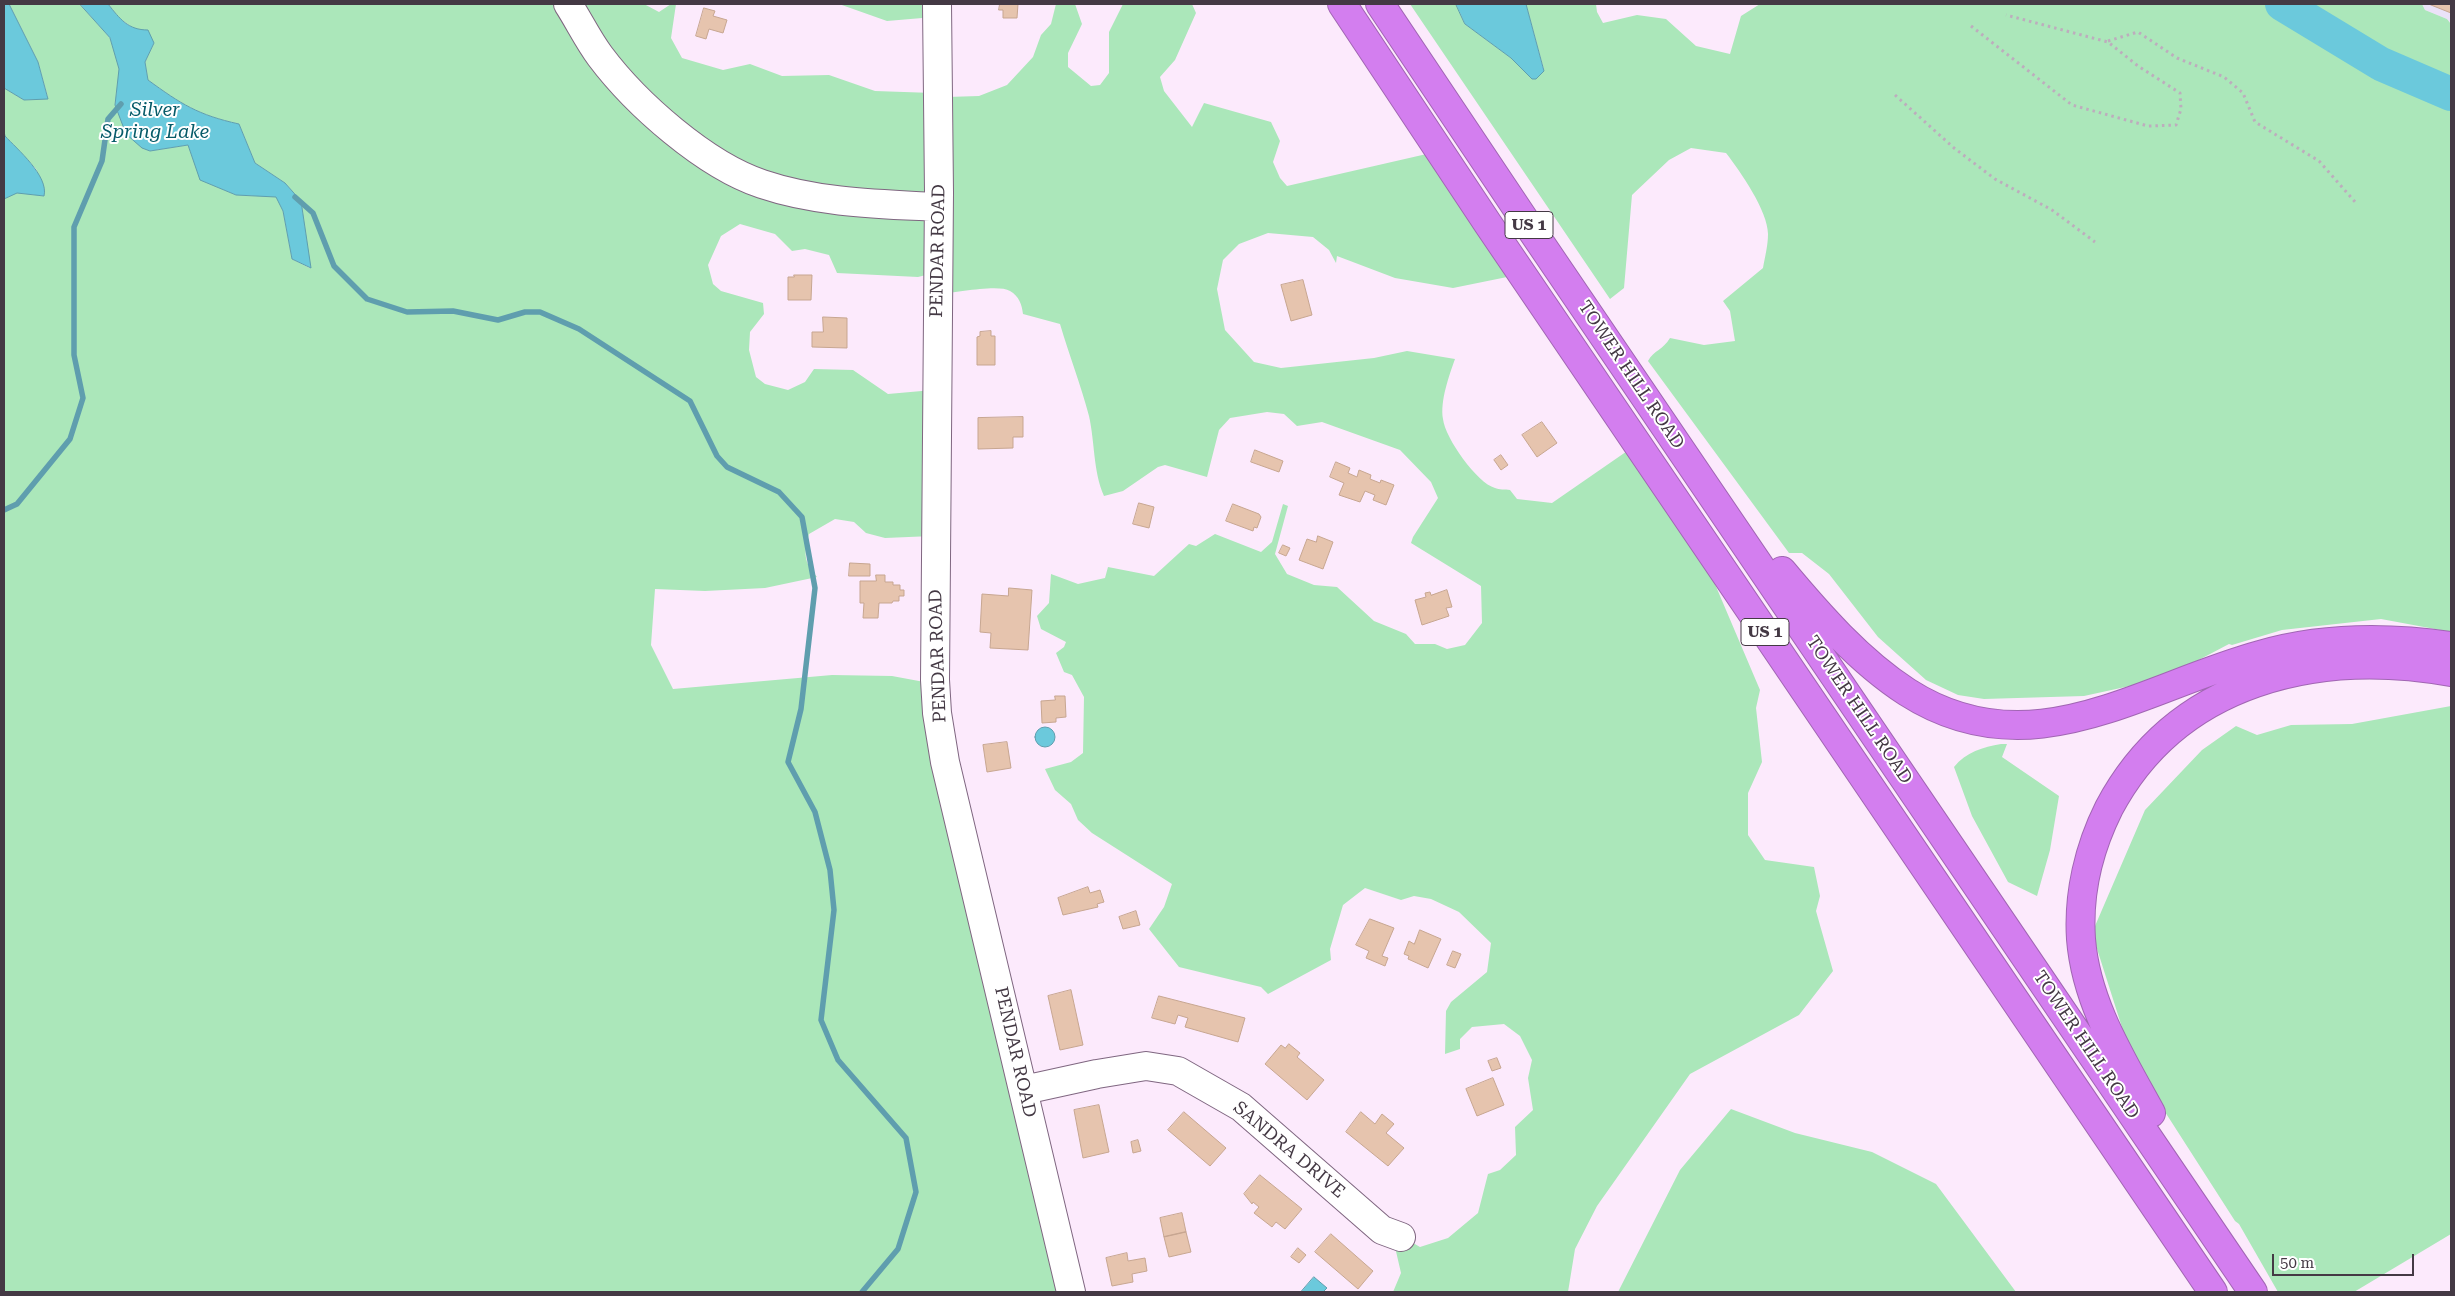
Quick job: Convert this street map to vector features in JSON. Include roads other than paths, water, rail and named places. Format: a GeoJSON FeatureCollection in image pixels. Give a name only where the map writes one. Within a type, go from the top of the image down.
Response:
{"type":"FeatureCollection","features":[{"type":"Feature","properties":{"kind":"highway","name":"TOWER HILL ROAD"},"geometry":{"type":"LineString","coordinates":[[1342,4],[1505,249],[2213,1292]]}},
{"type":"Feature","properties":{"kind":"highway","name":"TOWER HILL ROAD"},"geometry":{"type":"LineString","coordinates":[[1380,4],[2253,1292]]}},
{"type":"Feature","properties":{"kind":"highway"},"geometry":{"type":"LineString","coordinates":[[1679,446],[1810,603],[1854,649],[1907,692],[1939,708],[1966,718],[2011,725],[2050,724],[2073,720],[2252,657],[2317,643],[2373,640],[2451,646]]}},
{"type":"Feature","properties":{"kind":"highway"},"geometry":{"type":"LineString","coordinates":[[2221,1244],[2115,1047],[2087,977],[2081,940],[2081,905],[2087,868],[2098,832],[2116,795],[2140,760],[2176,725],[2217,698],[2266,679],[2319,669],[2396,666],[2451,672]]}},
{"type":"Feature","properties":{"kind":"street"},"geometry":{"type":"LineString","coordinates":[[568,4],[600,56],[631,91],[678,135],[734,174],[763,185],[840,202],[938,207]]}},
{"type":"Feature","properties":{"kind":"street","name":"PENDAR ROAD"},"geometry":{"type":"LineString","coordinates":[[937,4],[938,207],[935,670],[937,713],[945,762],[1071,1292]]}},
{"type":"Feature","properties":{"kind":"street","name":"SANDRA DRIVE"},"geometry":{"type":"LineString","coordinates":[[1024,1090],[1097,1074],[1146,1066],[1178,1071],[1241,1107],[1382,1230],[1401,1237]]}},
{"type":"Feature","properties":{"kind":"water"},"geometry":{"type":"Polygon","coordinates":[[[4,4],[9,4],[38,62],[48,99],[24,100],[4,88],[4,4]]]}},
{"type":"Feature","properties":{"kind":"water","name":"Silver Spring Lake"},"geometry":{"type":"Polygon","coordinates":[[[80,4],[108,4],[125,23],[135,28],[148,30],[154,43],[145,62],[148,80],[190,108],[212,117],[239,124],[255,163],[285,183],[301,201],[311,268],[292,259],[283,211],[276,197],[236,195],[200,180],[188,145],[150,151],[142,148],[126,134],[115,105],[119,69],[110,38],[80,4]]]}},
{"type":"Feature","properties":{"kind":"water"},"geometry":{"type":"Polygon","coordinates":[[[1456,4],[1526,4],[1544,71],[1536,79],[1532,79],[1511,58],[1465,24],[1456,4]]]}},
{"type":"Feature","properties":{"kind":"water"},"geometry":{"type":"Polygon","coordinates":[[[4,131],[5,136],[31,163],[42,180],[44,196],[17,193],[4,199],[4,131]]]}},
{"type":"Feature","properties":{"kind":"water"},"geometry":{"type":"Polygon","coordinates":[[[1041,727],[1049,727],[1055,733],[1055,741],[1049,747],[1041,747],[1035,741],[1035,733],[1041,727]]]}},
{"type":"Feature","properties":{"kind":"water"},"geometry":{"type":"Polygon","coordinates":[[[1314,1277],[1327,1288],[1323,1292],[1301,1292],[1314,1277]]]}},
{"type":"Feature","properties":{"kind":"waterway"},"geometry":{"type":"LineString","coordinates":[[2282,4],[2381,64],[2451,94]]}},
{"type":"Feature","properties":{"kind":"waterway"},"geometry":{"type":"LineString","coordinates":[[4,510],[17,504],[70,439],[83,398],[74,355],[74,227],[102,161],[108,119],[121,104]]}},
{"type":"Feature","properties":{"kind":"waterway"},"geometry":{"type":"LineString","coordinates":[[295,197],[313,213],[334,266],[367,299],[407,312],[453,311],[498,320],[525,312],[540,312],[579,329],[690,401],[717,456],[727,467],[779,492],[802,517],[815,588],[801,709],[788,762],[815,812],[830,870],[834,910],[821,1020],[838,1060],[906,1138],[916,1192],[898,1249],[862,1292]]}}]}
